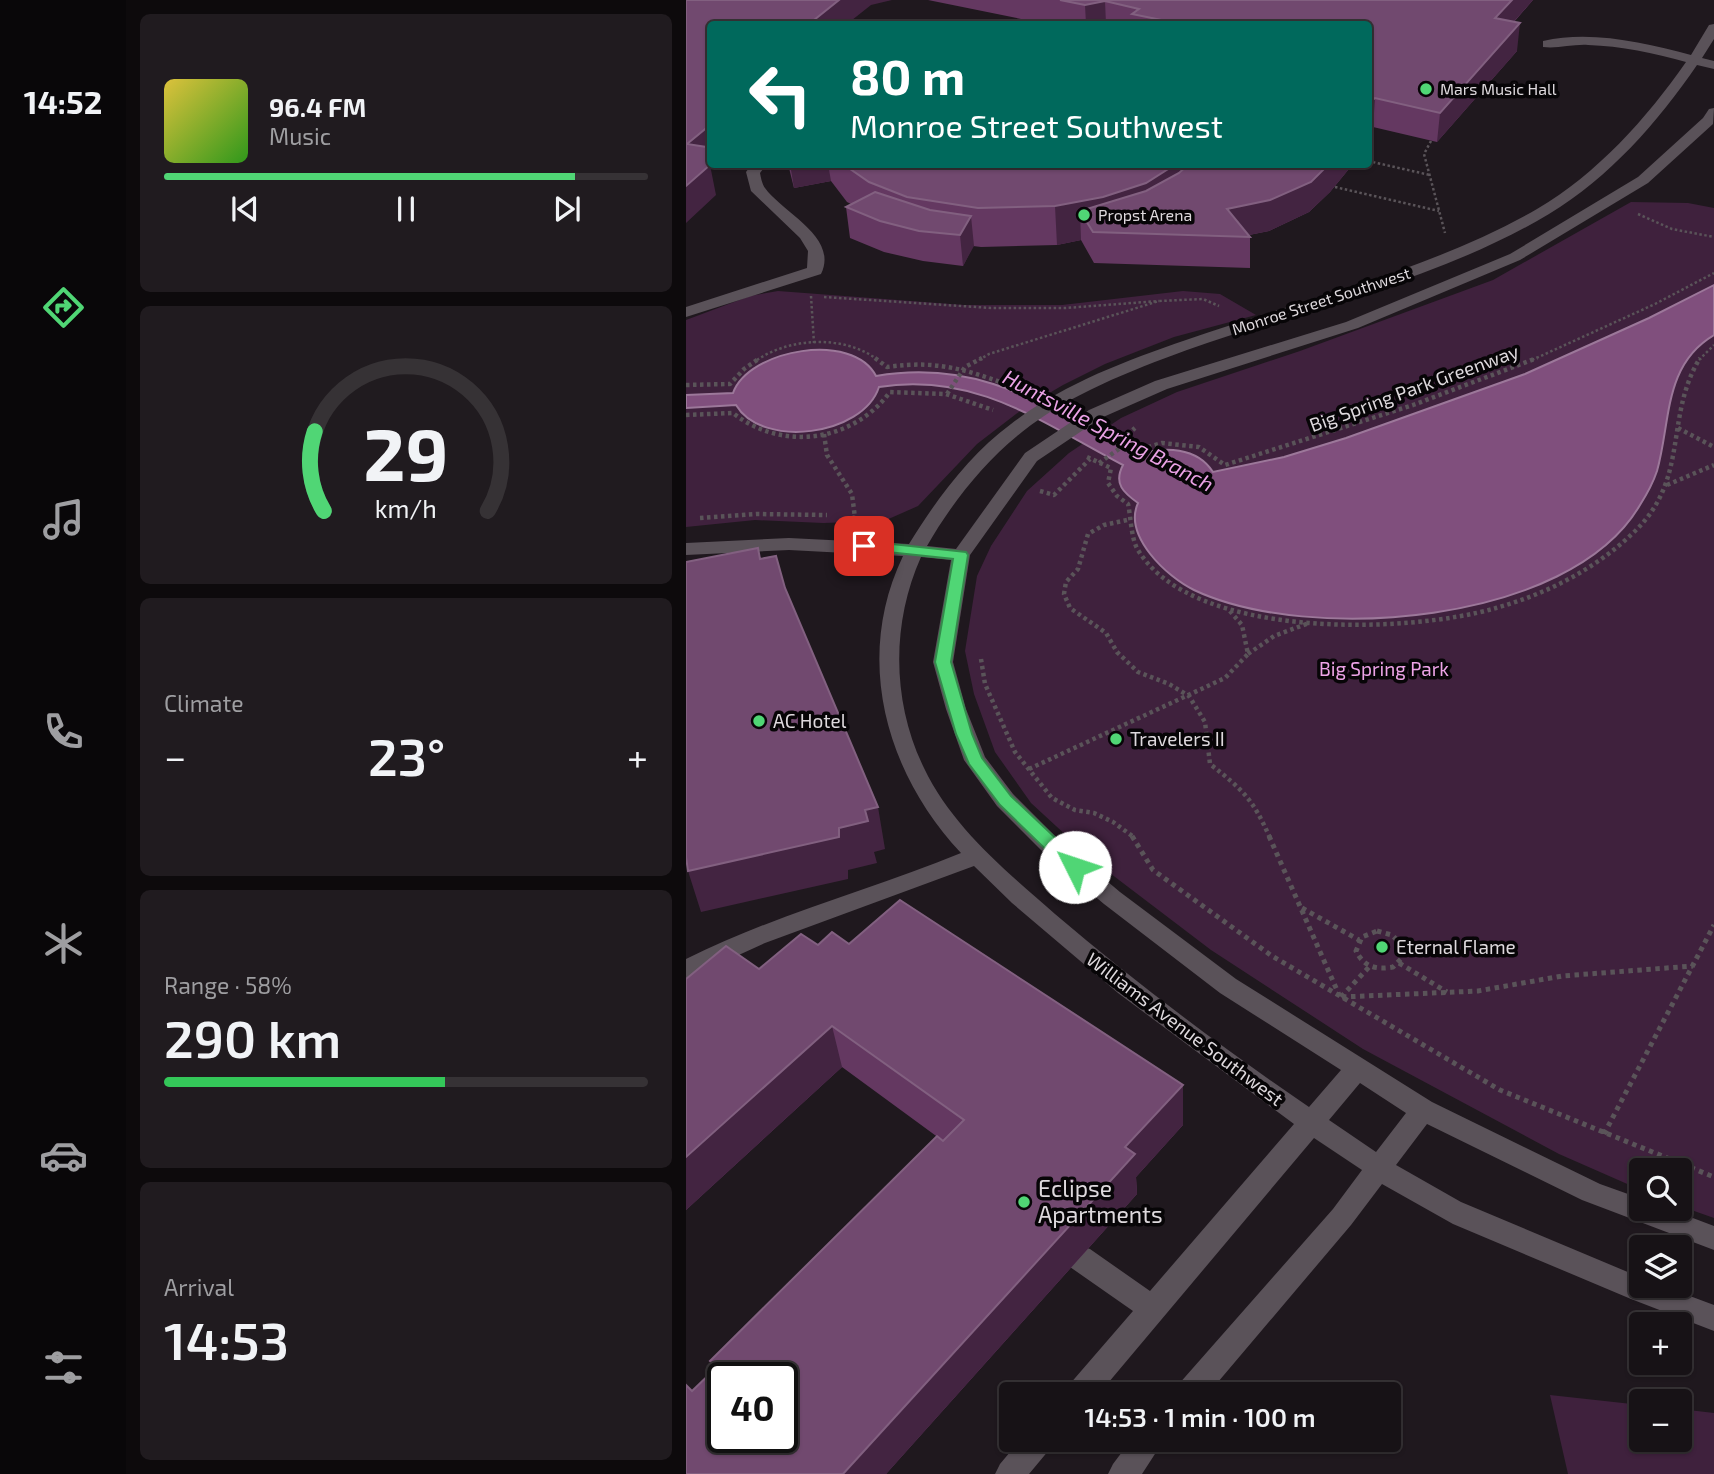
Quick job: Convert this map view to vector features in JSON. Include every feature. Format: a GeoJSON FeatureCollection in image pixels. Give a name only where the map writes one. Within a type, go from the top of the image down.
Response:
{"type":"FeatureCollection","features":[{"type":"Feature","properties":{"kind":"street","name":"Monroe Street Southwest"},"geometry":{"type":"LineString","coordinates":[[914,551],[959,484],[1000,440],[1066,396],[1101,377],[1412,272],[1545,211],[1592,177],[1656,111],[1696,60],[1714,28]]}},
{"type":"Feature","properties":{"kind":"street"},"geometry":{"type":"LineString","coordinates":[[1548,44],[1580,40],[1714,65]]}},
{"type":"Feature","properties":{"kind":"street","name":"Monroe Street Southwest"},"geometry":{"type":"LineString","coordinates":[[959,563],[1031,457],[1094,414],[1161,385],[1352,325],[1515,257],[1629,189],[1690,138],[1714,112]]}},
{"type":"Feature","properties":{"kind":"street"},"geometry":{"type":"LineString","coordinates":[[686,312],[815,271],[816,251],[806,235],[756,188],[753,172],[756,168]]}},
{"type":"Feature","properties":{"kind":"street"},"geometry":{"type":"LineString","coordinates":[[1592,177],[1629,189]]}},
{"type":"Feature","properties":{"kind":"street"},"geometry":{"type":"LineString","coordinates":[[686,549],[728,544],[792,542],[914,551],[959,563],[943,662],[956,709],[975,760],[1005,800],[1056,852],[1228,986],[1423,1110],[1591,1192],[1714,1238]]}},
{"type":"Feature","properties":{"kind":"street","name":"Williams Avenue Southwest"},"geometry":{"type":"LineString","coordinates":[[914,551],[902,574],[891,625],[888,672],[897,727],[904,751],[929,797],[946,823],[989,871],[1129,991],[1310,1122],[1379,1168],[1441,1205],[1641,1292],[1714,1318]]}},
{"type":"Feature","properties":{"kind":"street"},"geometry":{"type":"LineString","coordinates":[[686,970],[723,950],[827,908],[920,880],[975,856]]}},
{"type":"Feature","properties":{"kind":"street"},"geometry":{"type":"LineString","coordinates":[[1090,1382],[1357,1069]]}},
{"type":"Feature","properties":{"kind":"street"},"geometry":{"type":"LineString","coordinates":[[1199,1382],[1342,1217],[1423,1110]]}},
{"type":"Feature","properties":{"kind":"street"},"geometry":{"type":"LineString","coordinates":[[1080,1258],[1152,1308]]}},
{"type":"Feature","properties":{"kind":"street"},"geometry":{"type":"LineString","coordinates":[[1010,1474],[1029,1452]]}},
{"type":"Feature","properties":{"kind":"street"},"geometry":{"type":"LineString","coordinates":[[1123,1474],[1140,1452]]}},
{"type":"Feature","properties":{"kind":"path"},"geometry":{"type":"LineString","coordinates":[[1431,141],[1424,154],[1445,233]]}},
{"type":"Feature","properties":{"kind":"path"},"geometry":{"type":"LineString","coordinates":[[1372,162],[1430,175]]}},
{"type":"Feature","properties":{"kind":"path"},"geometry":{"type":"LineString","coordinates":[[1335,187],[1439,211]]}},
{"type":"Feature","properties":{"kind":"path"},"geometry":{"type":"LineString","coordinates":[[1630,211],[1672,229],[1714,237]]}},
{"type":"Feature","properties":{"kind":"path"},"geometry":{"type":"LineString","coordinates":[[814,343],[811,296],[815,271]]}},
{"type":"Feature","properties":{"kind":"path","name":"Big Spring Park Greenway"},"geometry":{"type":"LineString","coordinates":[[1115,437],[1145,448],[1162,443],[1199,447],[1225,465],[1386,416],[1503,373],[1642,312],[1714,273]]}},
{"type":"Feature","properties":{"kind":"path"},"geometry":{"type":"LineString","coordinates":[[801,295],[991,308],[1066,308],[1189,298],[1203,299],[1220,307]]}},
{"type":"Feature","properties":{"kind":"path"},"geometry":{"type":"LineString","coordinates":[[946,394],[965,367],[989,354],[1158,301]]}},
{"type":"Feature","properties":{"kind":"path"},"geometry":{"type":"LineString","coordinates":[[686,385],[730,384],[744,367],[764,355],[814,343],[858,349],[876,357],[887,367],[925,363],[965,367],[1025,391]]}},
{"type":"Feature","properties":{"kind":"path"},"geometry":{"type":"LineString","coordinates":[[1039,490],[1054,495],[1089,458],[1111,468],[1108,482],[1117,496],[1128,504],[1127,520],[1133,544],[1146,564],[1169,585],[1198,602],[1275,620],[1312,622],[1372,624],[1473,614],[1512,603],[1548,588],[1608,553],[1633,533],[1667,485],[1688,382],[1697,363],[1714,345]]}},
{"type":"Feature","properties":{"kind":"path"},"geometry":{"type":"LineString","coordinates":[[686,415],[733,413],[751,427],[773,434],[798,436],[824,434],[865,419],[883,404],[890,393],[946,394],[996,411]]}},
{"type":"Feature","properties":{"kind":"path"},"geometry":{"type":"LineString","coordinates":[[1678,428],[1714,447]]}},
{"type":"Feature","properties":{"kind":"path"},"geometry":{"type":"LineString","coordinates":[[1122,439],[1133,430]]}},
{"type":"Feature","properties":{"kind":"path"},"geometry":{"type":"LineString","coordinates":[[824,434],[827,455],[852,494],[855,518]]}},
{"type":"Feature","properties":{"kind":"path"},"geometry":{"type":"LineString","coordinates":[[1098,463],[1130,442]]}},
{"type":"Feature","properties":{"kind":"path"},"geometry":{"type":"LineString","coordinates":[[1667,485],[1714,465]]}},
{"type":"Feature","properties":{"kind":"path"},"geometry":{"type":"LineString","coordinates":[[1127,520],[1104,525],[1088,534],[1078,569],[1066,582],[1064,594],[1070,608],[1106,633],[1117,652],[1138,672],[1169,684],[1189,696],[1205,722],[1210,764],[1242,789],[1256,807],[1341,998]]}},
{"type":"Feature","properties":{"kind":"path"},"geometry":{"type":"LineString","coordinates":[[1228,610],[1242,625],[1248,654]]}},
{"type":"Feature","properties":{"kind":"path"},"geometry":{"type":"LineString","coordinates":[[1029,769],[1225,678],[1248,654],[1274,636],[1312,622]]}},
{"type":"Feature","properties":{"kind":"path"},"geometry":{"type":"LineString","coordinates":[[981,659],[985,684],[1003,728],[1029,769],[1052,798],[1075,810],[1094,813],[1113,822],[1135,838],[1153,870],[1272,956],[1500,1090],[1714,1177]]}},
{"type":"Feature","properties":{"kind":"path"},"geometry":{"type":"LineString","coordinates":[[1301,907],[1359,940]]}},
{"type":"Feature","properties":{"kind":"path"},"geometry":{"type":"LineString","coordinates":[[1604,1134],[1714,925]]}},
{"type":"Feature","properties":{"kind":"path"},"geometry":{"type":"LineString","coordinates":[[1370,932],[1392,935],[1402,945],[1403,957],[1399,963],[1385,969],[1369,967],[1362,963],[1356,951],[1359,940],[1370,932]]}},
{"type":"Feature","properties":{"kind":"path"},"geometry":{"type":"LineString","coordinates":[[1399,963],[1448,992]]}},
{"type":"Feature","properties":{"kind":"path"},"geometry":{"type":"LineString","coordinates":[[1341,998],[1478,992],[1562,976],[1693,966]]}},
{"type":"Feature","properties":{"kind":"path"},"geometry":{"type":"LineString","coordinates":[[1341,998],[1369,967]]}},
{"type":"Feature","properties":{"kind":"green space","name":"Big Spring Park"},"geometry":{"type":"Polygon","coordinates":[[[1631,202],[1688,203],[1714,208],[1714,1218],[1692,1210],[1692,1158],[1629,1158],[1629,1185],[1559,1154],[1363,1049],[1211,950],[1094,861],[1031,803],[995,752],[974,694],[965,651],[977,576],[991,546],[1027,491],[1069,453],[1121,418],[1177,392],[1300,351],[1493,280],[1631,202]]]}},
{"type":"Feature","properties":{"kind":"green space"},"geometry":{"type":"Polygon","coordinates":[[[778,291],[964,305],[1062,305],[1183,291],[1220,294],[1256,315],[1174,337],[1105,364],[1063,385],[1024,408],[977,444],[918,506],[884,521],[823,523],[755,520],[686,527],[686,320],[750,296],[778,291]]]}},
{"type":"Feature","properties":{"kind":"green space"},"geometry":{"type":"Polygon","coordinates":[[[1550,1395],[1629,1404],[1629,1452],[1692,1452],[1692,1410],[1714,1413],[1714,1474],[1568,1474],[1550,1395]]]}},
{"type":"Feature","properties":{"kind":"shaded area"},"geometry":{"type":"Polygon","coordinates":[[[1714,285],[1714,335],[1697,347],[1677,378],[1657,471],[1640,505],[1605,545],[1557,576],[1498,599],[1434,613],[1367,618],[1302,616],[1243,607],[1194,590],[1160,565],[1142,542],[1135,516],[1138,503],[1124,492],[1120,483],[1123,465],[1035,417],[977,394],[947,387],[914,384],[879,387],[869,404],[854,417],[834,426],[811,431],[788,432],[767,428],[749,419],[736,405],[686,408],[686,395],[733,393],[743,378],[759,365],[779,356],[825,350],[846,353],[864,362],[876,376],[914,372],[949,374],[982,381],[1044,405],[1138,455],[1158,450],[1189,453],[1213,472],[1284,457],[1346,438],[1525,374],[1649,318],[1714,285]]]}},
{"type":"Feature","properties":{"kind":"building"},"geometry":{"type":"Polygon","coordinates":[[[686,0],[839,0],[813,21],[707,21],[707,127],[687,144],[706,147],[707,168],[686,186],[686,0]]]}},
{"type":"Feature","properties":{"kind":"building","name":"Mars Music Hall"},"geometry":{"type":"Polygon","coordinates":[[[1060,0],[1512,0],[1495,18],[1520,23],[1440,113],[1375,98],[1372,101],[1372,21],[1166,21],[1132,14],[1139,9],[1105,1],[1085,5],[1060,0]]]}},
{"type":"Feature","properties":{"kind":"building"},"geometry":{"type":"Polygon","coordinates":[[[849,168],[1170,168],[1146,183],[1103,197],[1055,206],[978,208],[907,197],[869,182],[849,168]]]}},
{"type":"Feature","properties":{"kind":"building"},"geometry":{"type":"Polygon","coordinates":[[[1185,168],[1325,168],[1311,182],[1270,200],[1227,209],[1250,237],[1093,232],[1080,211],[1146,191],[1185,168]]]}},
{"type":"Feature","properties":{"kind":"building"},"geometry":{"type":"Polygon","coordinates":[[[875,192],[930,210],[971,216],[960,235],[919,231],[880,221],[846,207],[875,192]]]}},
{"type":"Feature","properties":{"kind":"building","name":"AC Hotel"},"geometry":{"type":"Polygon","coordinates":[[[758,548],[760,559],[776,556],[785,588],[878,807],[865,810],[868,821],[839,828],[839,837],[688,871],[686,562],[758,548]]]}},
{"type":"Feature","properties":{"kind":"building","name":"Eclipse Apartments"},"geometry":{"type":"Polygon","coordinates":[[[900,900],[1183,1085],[1125,1147],[1135,1154],[843,1474],[686,1474],[686,1385],[692,1391],[707,1377],[707,1453],[798,1453],[798,1362],[710,1361],[937,1136],[943,1141],[964,1120],[832,1026],[686,1157],[686,979],[726,946],[759,969],[801,934],[818,945],[832,932],[849,944],[900,900]]]}},
{"type":"Feature","properties":{"kind":"place","name":"Mars Music Hall"},"geometry":{"type":"Point","coordinates":[1426,89]}},
{"type":"Feature","properties":{"kind":"place","name":"Propst Arena"},"geometry":{"type":"Point","coordinates":[1084,215]}},
{"type":"Feature","properties":{"kind":"place","name":"AC Hotel"},"geometry":{"type":"Point","coordinates":[759,721]}},
{"type":"Feature","properties":{"kind":"place","name":"Travelers II"},"geometry":{"type":"Point","coordinates":[1116,739]}},
{"type":"Feature","properties":{"kind":"place","name":"Eternal Flame"},"geometry":{"type":"Point","coordinates":[1382,947]}},
{"type":"Feature","properties":{"kind":"place","name":"Eclipse Apartments"},"geometry":{"type":"Point","coordinates":[1024,1202]}},
{"type":"Feature","properties":{"kind":"route"},"geometry":{"type":"LineString","coordinates":[[864,546],[961,555],[943,662],[964,734],[975,760],[1005,800],[1056,852],[1075,867]]}},
{"type":"Feature","properties":{"kind":"water label","name":"Huntsville Spring Branch"},"geometry":{"type":"Point","coordinates":[1108,431]}}]}
